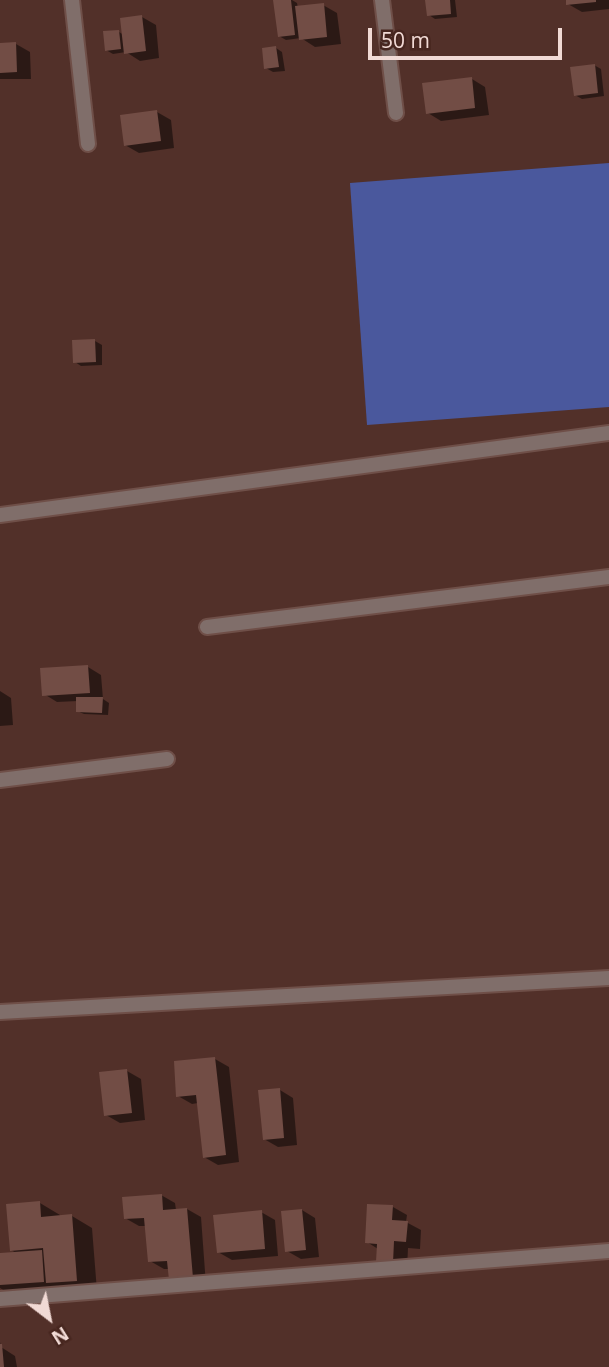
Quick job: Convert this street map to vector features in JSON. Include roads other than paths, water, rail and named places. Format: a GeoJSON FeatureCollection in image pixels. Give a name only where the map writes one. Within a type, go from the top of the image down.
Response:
{"type":"FeatureCollection","features":[{"type":"Feature","properties":{"kind":"street"},"geometry":{"type":"LineString","coordinates":[[72,0],[88,144]]}},
{"type":"Feature","properties":{"kind":"street"},"geometry":{"type":"LineString","coordinates":[[382,0],[396,113]]}},
{"type":"Feature","properties":{"kind":"street"},"geometry":{"type":"LineString","coordinates":[[0,515],[609,433]]}},
{"type":"Feature","properties":{"kind":"street"},"geometry":{"type":"LineString","coordinates":[[207,627],[609,577]]}},
{"type":"Feature","properties":{"kind":"street"},"geometry":{"type":"LineString","coordinates":[[0,780],[167,759]]}},
{"type":"Feature","properties":{"kind":"street"},"geometry":{"type":"LineString","coordinates":[[0,1012],[609,978]]}},
{"type":"Feature","properties":{"kind":"street"},"geometry":{"type":"LineString","coordinates":[[0,1299],[609,1251]]}}]}
